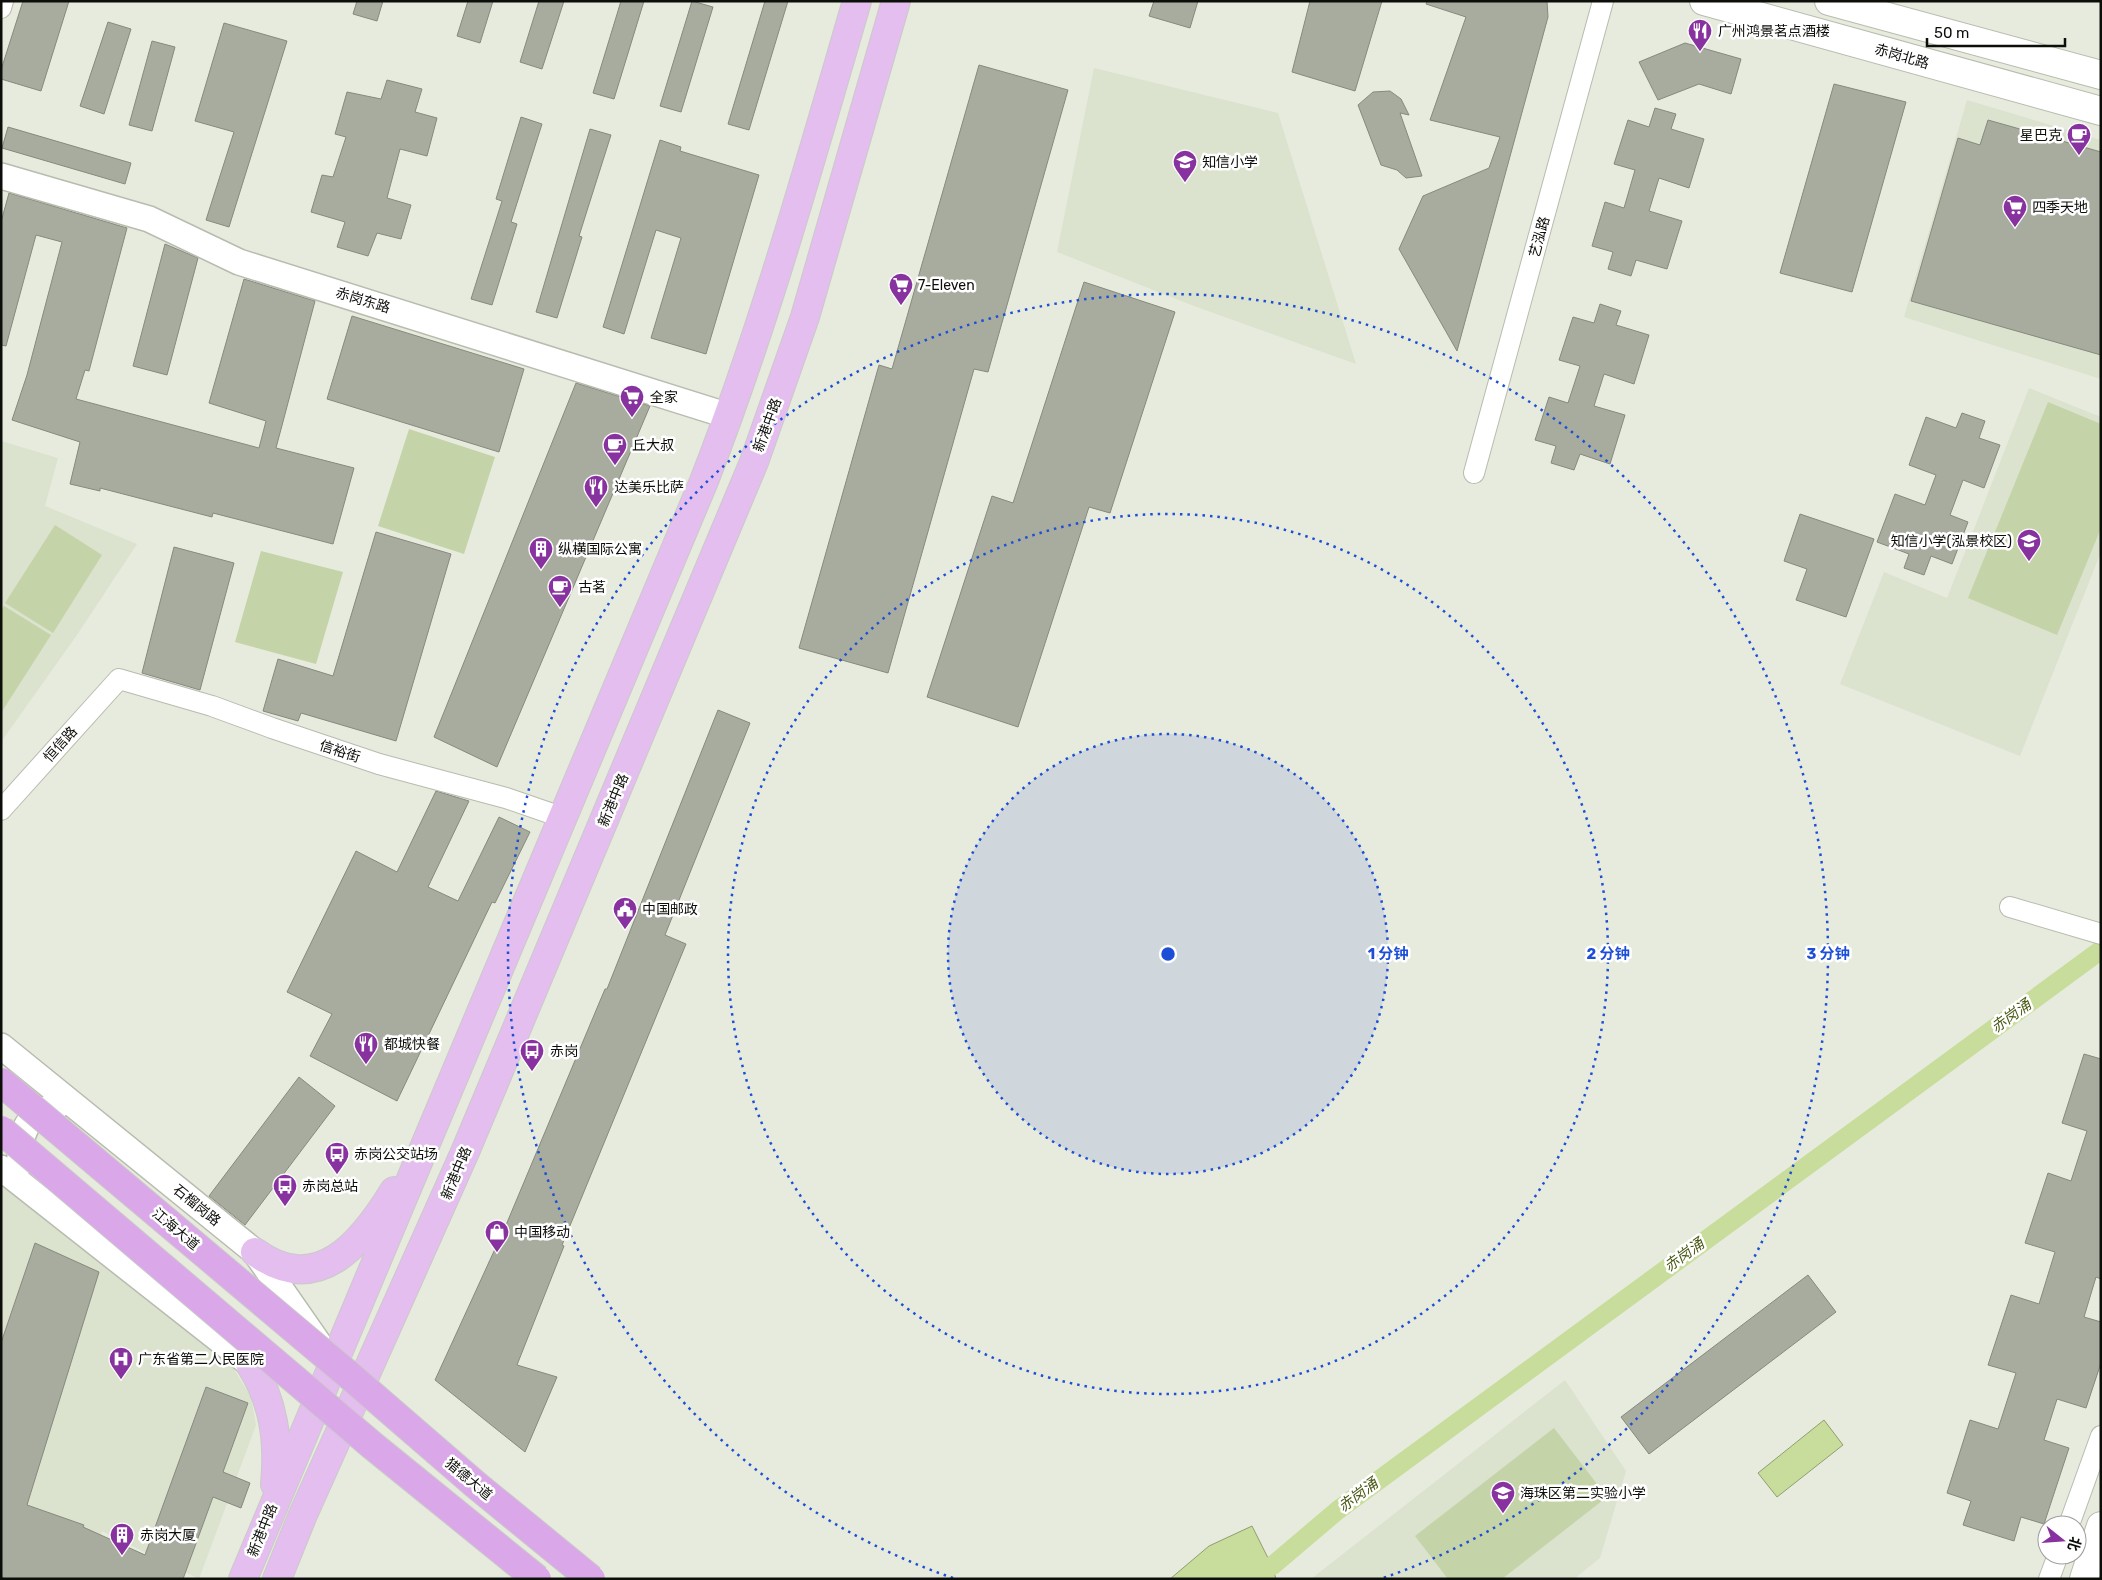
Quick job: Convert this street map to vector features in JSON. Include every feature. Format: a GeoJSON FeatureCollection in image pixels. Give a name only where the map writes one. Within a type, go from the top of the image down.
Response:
{"type":"FeatureCollection","features":[{"type":"Feature","properties":{"kind":"highway","name":"江海大道"},"geometry":{"type":"LineString","coordinates":[[1,1082],[340,1388]]}},
{"type":"Feature","properties":{"kind":"highway"},"geometry":{"type":"LineString","coordinates":[[1,1130],[340,1388],[537,1579]]}},
{"type":"Feature","properties":{"kind":"highway","name":"猎德大道"},"geometry":{"type":"LineString","coordinates":[[340,1388],[476,1486],[591,1579]]}},
{"type":"Feature","properties":{"kind":"main road","name":"新港中路"},"geometry":{"type":"LineString","coordinates":[[278,1579],[302,1517],[375,1268],[433,1125],[564,818],[704,481],[729,416],[788,235],[857,1]]}},
{"type":"Feature","properties":{"kind":"main road","name":"新港中路"},"geometry":{"type":"LineString","coordinates":[[243,1579],[272,1505],[340,1388],[408,1282],[740,494],[767,427],[831,231],[896,1]]}},
{"type":"Feature","properties":{"kind":"main road","name":"赤岗北路"},"geometry":{"type":"LineString","coordinates":[[1704,1],[2101,111]]}},
{"type":"Feature","properties":{"kind":"main road"},"geometry":{"type":"LineString","coordinates":[[1829,1],[2101,76]]}},
{"type":"Feature","properties":{"kind":"main road"},"geometry":{"type":"LineString","coordinates":[[729,416],[767,427]]}},
{"type":"Feature","properties":{"kind":"main road"},"geometry":{"type":"LineString","coordinates":[[704,481],[740,494]]}},
{"type":"Feature","properties":{"kind":"main road"},"geometry":{"type":"LineString","coordinates":[[255,1252],[270,1263],[285,1268],[316,1268],[332,1261],[348,1249],[369,1226],[393,1194],[433,1125]]}},
{"type":"Feature","properties":{"kind":"main road"},"geometry":{"type":"LineString","coordinates":[[375,1268],[408,1282]]}},
{"type":"Feature","properties":{"kind":"main road"},"geometry":{"type":"LineString","coordinates":[[250,1364],[263,1387],[274,1419],[277,1435],[272,1505],[302,1517]]}},
{"type":"Feature","properties":{"kind":"main road"},"geometry":{"type":"LineString","coordinates":[[2084,1579],[2101,1526]]}},
{"type":"Feature","properties":{"kind":"street"},"geometry":{"type":"LineString","coordinates":[[1,8],[3,1]]}},
{"type":"Feature","properties":{"kind":"street","name":"艺泓路"},"geometry":{"type":"LineString","coordinates":[[1474,473],[1603,1]]}},
{"type":"Feature","properties":{"kind":"street","name":"赤岗东路"},"geometry":{"type":"LineString","coordinates":[[1,176],[149,219],[239,262],[729,416]]}},
{"type":"Feature","properties":{"kind":"street","name":"信裕街"},"geometry":{"type":"LineString","coordinates":[[119,679],[212,706],[380,764],[506,798],[564,818]]}},
{"type":"Feature","properties":{"kind":"street","name":"恒信路"},"geometry":{"type":"LineString","coordinates":[[1,810],[119,679]]}},
{"type":"Feature","properties":{"kind":"street"},"geometry":{"type":"LineString","coordinates":[[2010,907],[2101,934]]}},
{"type":"Feature","properties":{"kind":"street","name":"石榴岗路"},"geometry":{"type":"LineString","coordinates":[[1,1046],[255,1252],[340,1388]]}},
{"type":"Feature","properties":{"kind":"street"},"geometry":{"type":"LineString","coordinates":[[24,1186],[20,1149],[26,1125],[35,1114],[51,1107],[62,1106],[79,1109]]}},
{"type":"Feature","properties":{"kind":"street"},"geometry":{"type":"LineString","coordinates":[[1,1168],[250,1364],[340,1388]]}},
{"type":"Feature","properties":{"kind":"street"},"geometry":{"type":"LineString","coordinates":[[2073,1515],[2101,1436]]}},
{"type":"Feature","properties":{"kind":"street"},"geometry":{"type":"LineString","coordinates":[[2049,1579],[2054,1565]]}},
{"type":"Feature","properties":{"kind":"shaded area","name":"知信小学"},"geometry":{"type":"Polygon","coordinates":[[[1094,68],[1278,113],[1356,364],[1194,306],[1057,252],[1094,68]]]}},
{"type":"Feature","properties":{"kind":"shaded area","name":"四季天地"},"geometry":{"type":"Polygon","coordinates":[[[1967,100],[2101,140],[2101,379],[1904,317],[1967,100]]]}},
{"type":"Feature","properties":{"kind":"shaded area","name":"知信小学(泓景校区)"},"geometry":{"type":"Polygon","coordinates":[[[2029,388],[2101,417],[2101,552],[2020,756],[1840,684],[1884,572],[1947,598],[2029,388]]]}},
{"type":"Feature","properties":{"kind":"shaded area"},"geometry":{"type":"Polygon","coordinates":[[[2048,402],[2101,424],[2101,528],[2057,635],[1968,598],[2048,402]]]}},
{"type":"Feature","properties":{"kind":"shaded area"},"geometry":{"type":"Polygon","coordinates":[[[409,429],[495,457],[464,554],[378,526],[409,429]]]}},
{"type":"Feature","properties":{"kind":"shaded area"},"geometry":{"type":"Polygon","coordinates":[[[1,441],[58,458],[45,506],[137,544],[79,632],[1,742],[1,441]]]}},
{"type":"Feature","properties":{"kind":"shaded area"},"geometry":{"type":"Polygon","coordinates":[[[55,525],[102,555],[53,633],[5,603],[55,525]]]}},
{"type":"Feature","properties":{"kind":"shaded area"},"geometry":{"type":"Polygon","coordinates":[[[261,551],[343,572],[316,664],[235,642],[261,551]]]}},
{"type":"Feature","properties":{"kind":"shaded area"},"geometry":{"type":"Polygon","coordinates":[[[4,606],[51,635],[1,713],[1,610],[4,606]]]}},
{"type":"Feature","properties":{"kind":"shaded area","name":"广东省第二人民医院"},"geometry":{"type":"Polygon","coordinates":[[[1,1182],[230,1363],[251,1397],[256,1425],[199,1579],[102,1531],[82,1579],[1,1579],[1,1182]]]}},
{"type":"Feature","properties":{"kind":"shaded area","name":"海珠区第二实验小学"},"geometry":{"type":"Polygon","coordinates":[[[1565,1380],[1626,1471],[1600,1558],[1574,1579],[1311,1579],[1565,1380]]]}},
{"type":"Feature","properties":{"kind":"shaded area"},"geometry":{"type":"Polygon","coordinates":[[[1824,1420],[1843,1445],[1777,1497],[1758,1473],[1824,1420]]]}},
{"type":"Feature","properties":{"kind":"shaded area"},"geometry":{"type":"Polygon","coordinates":[[[1554,1428],[1607,1497],[1502,1579],[1448,1579],[1415,1536],[1554,1428]]]}},
{"type":"Feature","properties":{"kind":"shaded area"},"geometry":{"type":"Polygon","coordinates":[[[1252,1526],[1272,1566],[1276,1579],[1170,1579],[1209,1546],[1252,1526]]]}},
{"type":"Feature","properties":{"kind":"building"},"geometry":{"type":"Polygon","coordinates":[[[23,1],[69,1],[41,91],[1,79],[1,70],[23,1]]]}},
{"type":"Feature","properties":{"kind":"building"},"geometry":{"type":"Polygon","coordinates":[[[357,1],[383,1],[377,21],[353,14],[357,1]]]}},
{"type":"Feature","properties":{"kind":"building"},"geometry":{"type":"Polygon","coordinates":[[[468,1],[493,1],[480,43],[457,36],[468,1]]]}},
{"type":"Feature","properties":{"kind":"building"},"geometry":{"type":"Polygon","coordinates":[[[539,1],[564,1],[542,69],[520,62],[539,1]]]}},
{"type":"Feature","properties":{"kind":"building"},"geometry":{"type":"Polygon","coordinates":[[[621,1],[644,1],[614,99],[593,93],[621,1]]]}},
{"type":"Feature","properties":{"kind":"building"},"geometry":{"type":"Polygon","coordinates":[[[692,1],[713,7],[681,112],[660,106],[692,1]]]}},
{"type":"Feature","properties":{"kind":"building"},"geometry":{"type":"Polygon","coordinates":[[[765,1],[788,1],[749,130],[728,124],[765,1]]]}},
{"type":"Feature","properties":{"kind":"building"},"geometry":{"type":"Polygon","coordinates":[[[1154,1],[1198,1],[1190,28],[1149,16],[1154,1]]]}},
{"type":"Feature","properties":{"kind":"building"},"geometry":{"type":"Polygon","coordinates":[[[1310,1],[1382,1],[1355,91],[1292,72],[1310,1]]]}},
{"type":"Feature","properties":{"kind":"building"},"geometry":{"type":"Polygon","coordinates":[[[1427,1],[1547,1],[1548,17],[1457,351],[1399,249],[1423,196],[1489,168],[1500,137],[1430,120],[1466,17],[1426,4],[1427,1]]]}},
{"type":"Feature","properties":{"kind":"building"},"geometry":{"type":"Polygon","coordinates":[[[108,22],[131,29],[104,114],[80,106],[108,22]]]}},
{"type":"Feature","properties":{"kind":"building"},"geometry":{"type":"Polygon","coordinates":[[[224,23],[287,41],[229,227],[206,220],[234,132],[195,121],[224,23]]]}},
{"type":"Feature","properties":{"kind":"building"},"geometry":{"type":"Polygon","coordinates":[[[152,41],[175,47],[152,131],[129,125],[152,41]]]}},
{"type":"Feature","properties":{"kind":"building"},"geometry":{"type":"Polygon","coordinates":[[[1685,43],[1741,59],[1731,94],[1699,84],[1658,100],[1639,62],[1685,43]]]}},
{"type":"Feature","properties":{"kind":"building"},"geometry":{"type":"Polygon","coordinates":[[[979,65],[1068,90],[988,372],[974,369],[888,673],[799,648],[879,365],[892,369],[979,65]]]}},
{"type":"Feature","properties":{"kind":"building"},"geometry":{"type":"Polygon","coordinates":[[[387,80],[422,89],[415,112],[437,118],[427,156],[400,149],[387,198],[411,205],[401,239],[377,233],[368,256],[337,247],[345,222],[311,212],[322,175],[333,177],[346,137],[335,134],[347,92],[381,99],[387,80]]]}},
{"type":"Feature","properties":{"kind":"building"},"geometry":{"type":"Polygon","coordinates":[[[1834,84],[1906,102],[1852,292],[1780,273],[1834,84]]]}},
{"type":"Feature","properties":{"kind":"building"},"geometry":{"type":"Polygon","coordinates":[[[1390,91],[1401,99],[1409,115],[1400,113],[1422,176],[1406,178],[1397,170],[1381,165],[1358,105],[1373,92],[1390,91]]]}},
{"type":"Feature","properties":{"kind":"building"},"geometry":{"type":"Polygon","coordinates":[[[1655,108],[1676,114],[1671,129],[1704,139],[1689,188],[1659,178],[1649,211],[1682,221],[1667,269],[1636,260],[1631,276],[1608,269],[1613,252],[1592,246],[1605,202],[1624,208],[1635,170],[1614,164],[1628,120],[1649,127],[1655,108]]]}},
{"type":"Feature","properties":{"kind":"building"},"geometry":{"type":"Polygon","coordinates":[[[521,117],[542,124],[511,222],[517,224],[492,305],[471,299],[502,201],[496,199],[521,117]]]}},
{"type":"Feature","properties":{"kind":"building","name":"四季天地"},"geometry":{"type":"Polygon","coordinates":[[[1988,120],[2101,152],[2101,355],[1911,301],[1958,138],[1980,145],[1988,120]]]}},
{"type":"Feature","properties":{"kind":"building"},"geometry":{"type":"Polygon","coordinates":[[[8,127],[131,163],[125,184],[2,148],[8,127]]]}},
{"type":"Feature","properties":{"kind":"building"},"geometry":{"type":"Polygon","coordinates":[[[590,129],[611,135],[579,236],[582,237],[557,318],[536,312],[590,129]]]}},
{"type":"Feature","properties":{"kind":"building"},"geometry":{"type":"Polygon","coordinates":[[[660,140],[681,147],[680,151],[759,175],[706,354],[651,338],[681,238],[656,230],[624,334],[603,327],[660,140]]]}},
{"type":"Feature","properties":{"kind":"building"},"geometry":{"type":"Polygon","coordinates":[[[9,193],[127,228],[89,371],[85,370],[76,399],[259,448],[266,421],[209,403],[244,279],[315,301],[276,448],[354,468],[333,544],[213,513],[212,517],[100,488],[100,491],[70,484],[80,442],[12,420],[27,375],[62,242],[36,235],[6,346],[1,345],[1,222],[9,193]]]}},
{"type":"Feature","properties":{"kind":"building"},"geometry":{"type":"Polygon","coordinates":[[[165,244],[198,258],[167,375],[133,366],[165,244]]]}},
{"type":"Feature","properties":{"kind":"building"},"geometry":{"type":"Polygon","coordinates":[[[1084,282],[1175,312],[1110,513],[1089,507],[1018,727],[927,697],[992,496],[1013,503],[1084,282]]]}},
{"type":"Feature","properties":{"kind":"building"},"geometry":{"type":"Polygon","coordinates":[[[1600,304],[1621,311],[1616,325],[1649,335],[1634,384],[1604,374],[1594,406],[1625,415],[1610,464],[1580,454],[1574,470],[1551,463],[1556,446],[1535,440],[1549,397],[1568,403],[1580,366],[1559,360],[1573,317],[1594,323],[1600,304]]]}},
{"type":"Feature","properties":{"kind":"building"},"geometry":{"type":"Polygon","coordinates":[[[352,316],[524,369],[499,452],[327,399],[352,316]]]}},
{"type":"Feature","properties":{"kind":"building","name":"纵横国际公寓"},"geometry":{"type":"Polygon","coordinates":[[[576,383],[650,406],[497,767],[434,737],[576,383]]]}},
{"type":"Feature","properties":{"kind":"building"},"geometry":{"type":"Polygon","coordinates":[[[1962,413],[1985,421],[1979,438],[2000,445],[1984,488],[1963,480],[1950,515],[1968,522],[1952,564],[1931,556],[1924,575],[1904,568],[1909,554],[1877,542],[1895,494],[1925,505],[1936,475],[1909,465],[1926,417],[1956,428],[1962,413]]]}},
{"type":"Feature","properties":{"kind":"building"},"geometry":{"type":"Polygon","coordinates":[[[1800,514],[1874,539],[1846,617],[1796,600],[1807,569],[1784,561],[1800,514]]]}},
{"type":"Feature","properties":{"kind":"building"},"geometry":{"type":"Polygon","coordinates":[[[376,532],[451,554],[396,741],[301,713],[298,721],[263,711],[278,659],[333,676],[376,532]]]}},
{"type":"Feature","properties":{"kind":"building"},"geometry":{"type":"Polygon","coordinates":[[[174,547],[234,563],[200,690],[142,673],[174,547]]]}},
{"type":"Feature","properties":{"kind":"building"},"geometry":{"type":"Polygon","coordinates":[[[718,710],[750,723],[665,935],[686,944],[562,1245],[564,1246],[517,1365],[557,1377],[525,1452],[435,1380],[506,1225],[605,989],[607,989],[718,710]]]}},
{"type":"Feature","properties":{"kind":"building"},"geometry":{"type":"Polygon","coordinates":[[[436,791],[469,801],[428,887],[458,901],[499,817],[530,832],[495,903],[492,902],[397,1101],[310,1056],[332,1014],[287,992],[356,851],[397,872],[436,791]]]}},
{"type":"Feature","properties":{"kind":"building"},"geometry":{"type":"Polygon","coordinates":[[[2084,1054],[2101,1059],[2101,1279],[2096,1277],[2084,1317],[2101,1322],[2101,1363],[2086,1408],[2057,1399],[2044,1440],[2069,1448],[2047,1515],[2037,1515],[2037,1522],[2021,1517],[2014,1541],[1963,1525],[1971,1501],[1947,1493],[1970,1420],[1998,1429],[2016,1373],[1988,1365],[2011,1295],[2039,1304],[2055,1252],[2025,1243],[2048,1173],[2071,1181],[2087,1131],[2062,1123],[2084,1054]]]}},
{"type":"Feature","properties":{"kind":"building"},"geometry":{"type":"Polygon","coordinates":[[[299,1077],[335,1106],[245,1225],[209,1196],[299,1077]]]}},
{"type":"Feature","properties":{"kind":"building"},"geometry":{"type":"Polygon","coordinates":[[[35,1243],[99,1272],[27,1505],[84,1525],[83,1527],[145,1555],[206,1387],[248,1403],[223,1472],[250,1483],[241,1508],[213,1497],[183,1579],[7,1579],[1,1577],[1,1343],[35,1243]]]}},
{"type":"Feature","properties":{"kind":"building"},"geometry":{"type":"Polygon","coordinates":[[[1808,1275],[1836,1312],[1649,1454],[1621,1417],[1808,1275]]]}},
{"type":"Feature","properties":{"kind":"waterway","name":"赤岗涌"},"geometry":{"type":"LineString","coordinates":[[1272,1566],[1338,1510],[2101,950]]}},
{"type":"Feature","properties":{"kind":"place","name":"广州鸿景茗点酒楼"},"geometry":{"type":"Point","coordinates":[1700,52]}},
{"type":"Feature","properties":{"kind":"place","name":"星巴克"},"geometry":{"type":"Point","coordinates":[2079,156]}},
{"type":"Feature","properties":{"kind":"place","name":"知信小学"},"geometry":{"type":"Point","coordinates":[1185,183]}},
{"type":"Feature","properties":{"kind":"place","name":"四季天地"},"geometry":{"type":"Point","coordinates":[2015,228]}},
{"type":"Feature","properties":{"kind":"place","name":"7-Eleven"},"geometry":{"type":"Point","coordinates":[901,306]}},
{"type":"Feature","properties":{"kind":"place","name":"全家"},"geometry":{"type":"Point","coordinates":[632,418]}},
{"type":"Feature","properties":{"kind":"place","name":"丘大叔"},"geometry":{"type":"Point","coordinates":[615,466]}},
{"type":"Feature","properties":{"kind":"place","name":"达美乐比萨"},"geometry":{"type":"Point","coordinates":[596,508]}},
{"type":"Feature","properties":{"kind":"place","name":"知信小学(泓景校区)"},"geometry":{"type":"Point","coordinates":[2029,562]}},
{"type":"Feature","properties":{"kind":"place","name":"纵横国际公寓"},"geometry":{"type":"Point","coordinates":[541,570]}},
{"type":"Feature","properties":{"kind":"place","name":"古茗"},"geometry":{"type":"Point","coordinates":[560,608]}},
{"type":"Feature","properties":{"kind":"place","name":"中国邮政"},"geometry":{"type":"Point","coordinates":[625,930]}},
{"type":"Feature","properties":{"kind":"place","name":"都城快餐"},"geometry":{"type":"Point","coordinates":[366,1065]}},
{"type":"Feature","properties":{"kind":"place","name":"赤岗"},"geometry":{"type":"Point","coordinates":[532,1072]}},
{"type":"Feature","properties":{"kind":"place","name":"赤岗公交站场"},"geometry":{"type":"Point","coordinates":[337,1175]}},
{"type":"Feature","properties":{"kind":"place","name":"赤岗总站"},"geometry":{"type":"Point","coordinates":[285,1207]}},
{"type":"Feature","properties":{"kind":"place","name":"中国移动"},"geometry":{"type":"Point","coordinates":[497,1253]}},
{"type":"Feature","properties":{"kind":"place","name":"广东省第二人民医院"},"geometry":{"type":"Point","coordinates":[121,1380]}},
{"type":"Feature","properties":{"kind":"place","name":"海珠区第二实验小学"},"geometry":{"type":"Point","coordinates":[1503,1514]}},
{"type":"Feature","properties":{"kind":"place","name":"赤岗大厦"},"geometry":{"type":"Point","coordinates":[122,1556]}}]}
